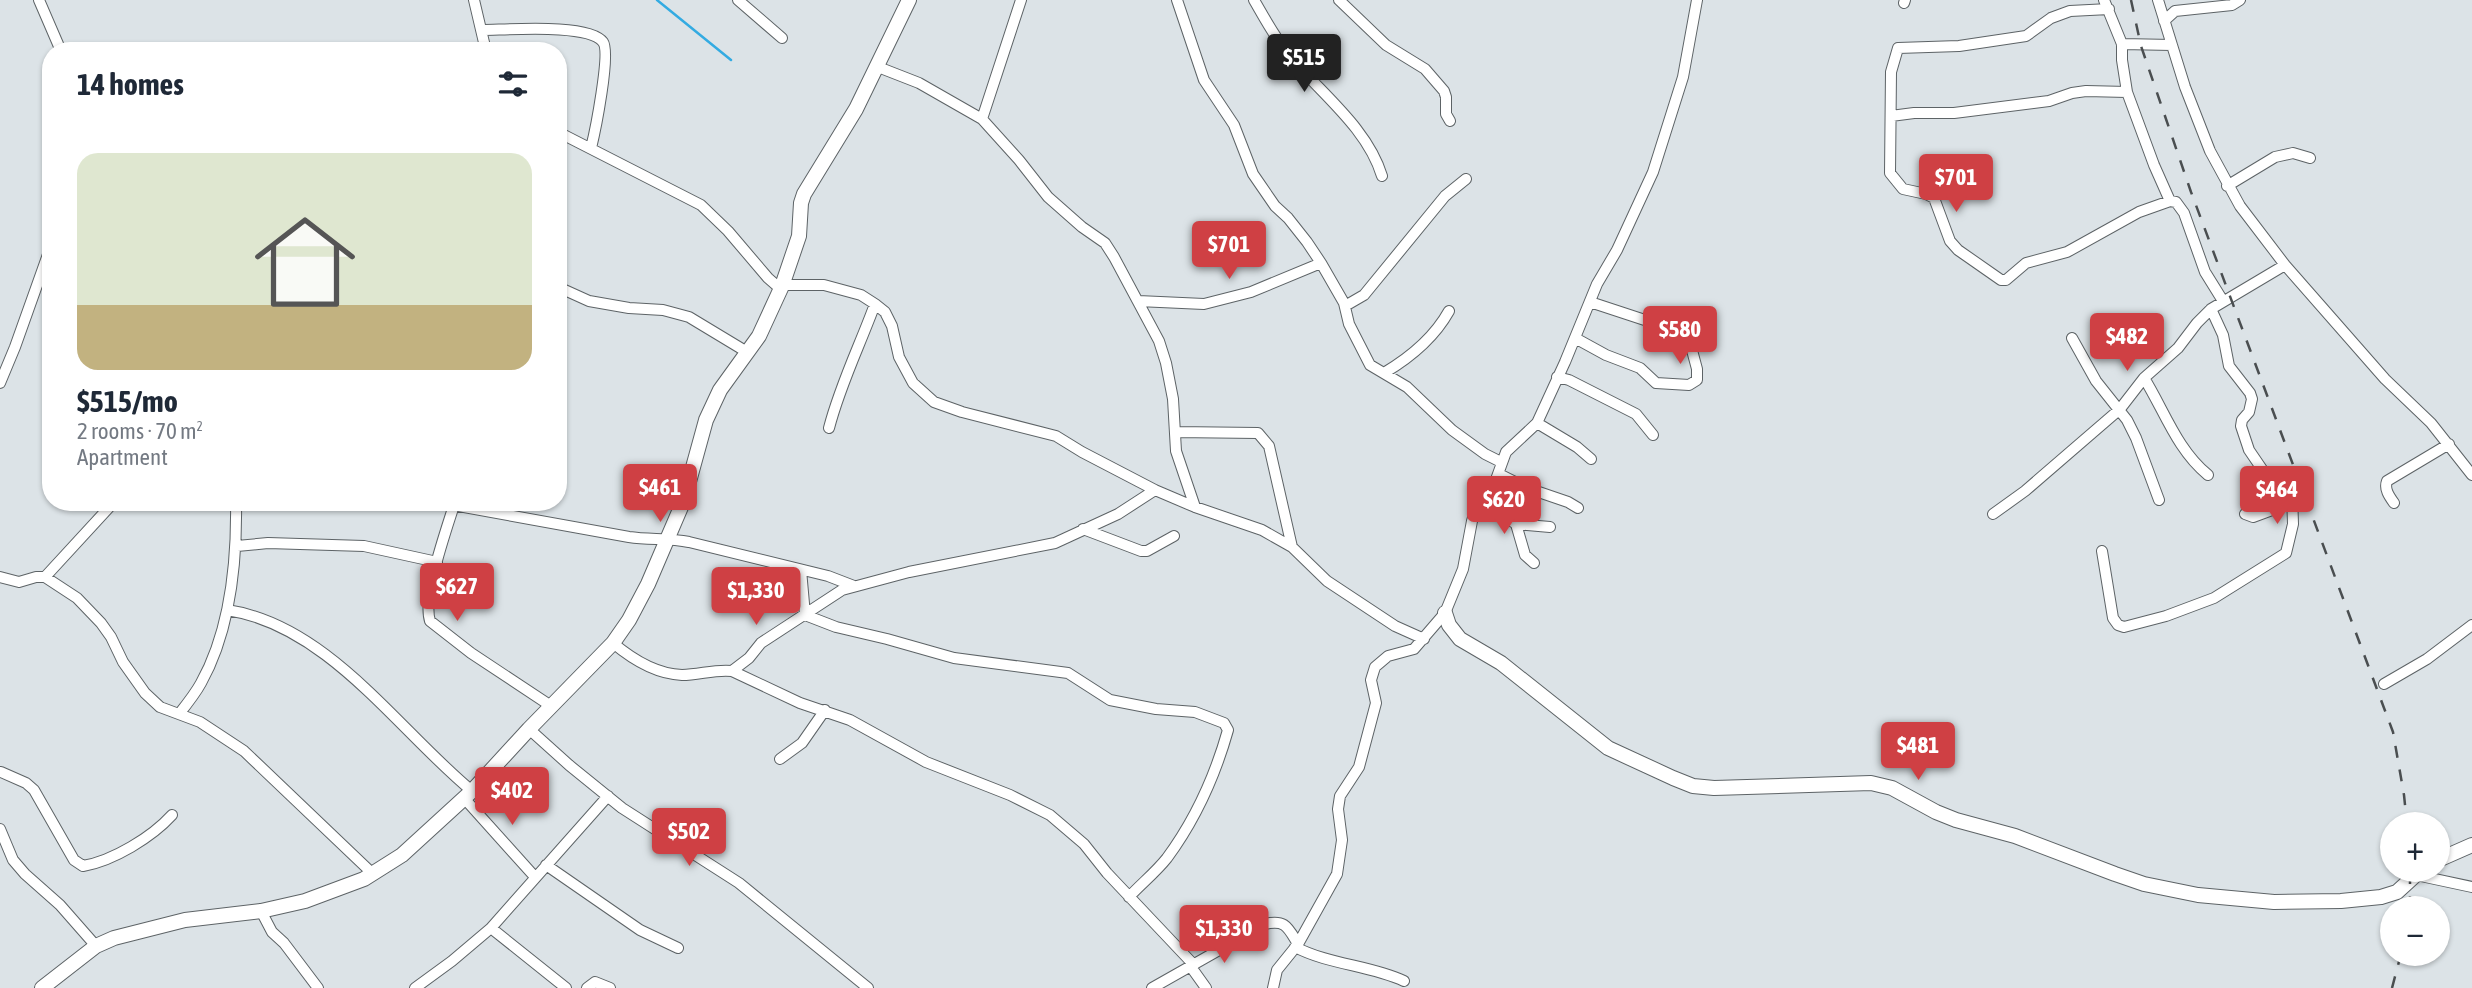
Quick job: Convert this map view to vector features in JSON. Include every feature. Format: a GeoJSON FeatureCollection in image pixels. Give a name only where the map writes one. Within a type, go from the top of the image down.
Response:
{"type":"FeatureCollection","features":[{"type":"Feature","properties":{"kind":"street"},"geometry":{"type":"LineString","coordinates":[[39,0],[57,42]]}},
{"type":"Feature","properties":{"kind":"street"},"geometry":{"type":"LineString","coordinates":[[474,0],[484,42]]}},
{"type":"Feature","properties":{"kind":"street"},"geometry":{"type":"LineString","coordinates":[[738,0],[782,37]]}},
{"type":"Feature","properties":{"kind":"street"},"geometry":{"type":"LineString","coordinates":[[46,986],[96,946],[150,928],[185,920],[261,911],[305,901],[373,874],[402,855],[468,795],[613,643],[642,596],[668,538],[684,500],[706,420],[720,390],[759,336],[782,286],[799,236],[804,194],[836,144],[878,67],[909,0]]}},
{"type":"Feature","properties":{"kind":"street"},"geometry":{"type":"LineString","coordinates":[[982,119],[1021,0]]}},
{"type":"Feature","properties":{"kind":"street"},"geometry":{"type":"LineString","coordinates":[[1177,0],[1204,80],[1234,125],[1253,174],[1321,264],[1345,306],[1349,324],[1370,365],[1417,395],[1452,430],[1527,488],[1578,508]]}},
{"type":"Feature","properties":{"kind":"street"},"geometry":{"type":"LineString","coordinates":[[1254,0],[1290,58],[1364,140],[1382,176]]}},
{"type":"Feature","properties":{"kind":"street"},"geometry":{"type":"LineString","coordinates":[[1339,0],[1386,46],[1425,69],[1444,91],[1446,114],[1450,121]]}},
{"type":"Feature","properties":{"kind":"street"},"geometry":{"type":"LineString","coordinates":[[1273,988],[1277,970],[1296,946],[1337,874],[1342,840],[1338,809],[1340,796],[1359,767],[1376,703],[1371,680],[1375,667],[1388,656],[1414,649],[1445,613],[1463,569],[1472,521],[1484,497],[1494,485],[1506,452],[1536,423],[1597,284],[1617,250],[1653,172],[1683,77],[1697,0]]}},
{"type":"Feature","properties":{"kind":"street"},"geometry":{"type":"LineString","coordinates":[[2158,0],[2185,87],[2227,186],[2285,265],[2385,379],[2431,423],[2472,475]]}},
{"type":"Feature","properties":{"kind":"street"},"geometry":{"type":"LineString","coordinates":[[2164,21],[2175,11],[2232,5],[2240,0]]}},
{"type":"Feature","properties":{"kind":"street"},"geometry":{"type":"LineString","coordinates":[[2170,201],[2139,212],[2067,252],[2026,263],[2006,280],[2001,279],[1958,250],[1950,241],[1934,198],[1903,189],[1890,173],[1891,72],[1898,48],[1959,46],[2026,36],[2050,18],[2070,11],[2107,5],[2122,44],[2127,92],[2154,165],[2170,201],[2180,206],[2205,272],[2223,301]]}},
{"type":"Feature","properties":{"kind":"street"},"geometry":{"type":"LineString","coordinates":[[482,30],[547,29],[585,32],[603,42],[604,72],[592,148]]}},
{"type":"Feature","properties":{"kind":"street"},"geometry":{"type":"LineString","coordinates":[[2122,44],[2172,45]]}},
{"type":"Feature","properties":{"kind":"street"},"geometry":{"type":"LineString","coordinates":[[878,67],[919,83],[982,119],[1048,197],[1104,243],[1115,257],[1159,341],[1171,386],[1182,473],[1195,507]]}},
{"type":"Feature","properties":{"kind":"street"},"geometry":{"type":"LineString","coordinates":[[1891,116],[1954,113],[2049,101],[2085,91],[2127,92]]}},
{"type":"Feature","properties":{"kind":"street"},"geometry":{"type":"LineString","coordinates":[[567,136],[701,205],[728,231],[768,278],[782,286],[824,285],[861,295],[875,304],[885,312],[892,326],[899,357],[913,383],[925,396],[962,412],[1056,436],[1155,490],[1195,507],[1242,522],[1292,547],[1327,581],[1395,626],[1424,639]]}},
{"type":"Feature","properties":{"kind":"street"},"geometry":{"type":"LineString","coordinates":[[2227,186],[2275,157],[2293,153],[2310,158]]}},
{"type":"Feature","properties":{"kind":"street"},"geometry":{"type":"LineString","coordinates":[[1345,306],[1364,295],[1445,196],[1466,179]]}},
{"type":"Feature","properties":{"kind":"street"},"geometry":{"type":"LineString","coordinates":[[1138,301],[1204,303],[1251,292],[1321,264]]}},
{"type":"Feature","properties":{"kind":"street"},"geometry":{"type":"LineString","coordinates":[[1993,514],[2025,491],[2120,409],[2144,378],[2178,348],[2211,309],[2285,265]]}},
{"type":"Feature","properties":{"kind":"street"},"geometry":{"type":"LineString","coordinates":[[0,383],[42,271]]}},
{"type":"Feature","properties":{"kind":"street"},"geometry":{"type":"LineString","coordinates":[[567,291],[589,301],[629,308],[663,310],[689,317],[747,352]]}},
{"type":"Feature","properties":{"kind":"street"},"geometry":{"type":"LineString","coordinates":[[1575,338],[1606,355],[1640,368],[1656,383],[1689,384],[1697,380],[1693,346],[1689,339],[1663,326],[1590,302]]}},
{"type":"Feature","properties":{"kind":"street"},"geometry":{"type":"LineString","coordinates":[[830,428],[856,347],[869,323],[875,304]]}},
{"type":"Feature","properties":{"kind":"street"},"geometry":{"type":"LineString","coordinates":[[2102,551],[2115,623],[2124,627],[2214,598],[2281,558],[2286,552],[2290,541],[2294,502],[2292,494],[2266,475],[2249,450],[2241,426],[2250,407],[2250,393],[2229,366],[2223,335],[2211,309]]}},
{"type":"Feature","properties":{"kind":"street"},"geometry":{"type":"LineString","coordinates":[[1384,373],[1418,350],[1441,325],[1449,311]]}},
{"type":"Feature","properties":{"kind":"street"},"geometry":{"type":"LineString","coordinates":[[2072,338],[2096,381],[2120,409],[2136,438],[2160,500]]}},
{"type":"Feature","properties":{"kind":"street"},"geometry":{"type":"LineString","coordinates":[[1557,377],[1569,380],[1636,414],[1653,435]]}},
{"type":"Feature","properties":{"kind":"street"},"geometry":{"type":"LineString","coordinates":[[2144,378],[2161,405],[2175,436],[2197,467],[2208,475]]}},
{"type":"Feature","properties":{"kind":"street"},"geometry":{"type":"LineString","coordinates":[[1536,423],[1577,447],[1591,459]]}},
{"type":"Feature","properties":{"kind":"street"},"geometry":{"type":"LineString","coordinates":[[1175,432],[1258,433],[1269,446],[1292,547]]}},
{"type":"Feature","properties":{"kind":"street"},"geometry":{"type":"LineString","coordinates":[[2394,503],[2388,494],[2388,481],[2449,444]]}},
{"type":"Feature","properties":{"kind":"street"},"geometry":{"type":"LineString","coordinates":[[732,671],[749,658],[761,643],[832,595],[854,586],[909,572],[1055,543],[1118,514],[1155,490]]}},
{"type":"Feature","properties":{"kind":"street"},"geometry":{"type":"LineString","coordinates":[[1484,497],[1491,508],[1516,524],[1550,527]]}},
{"type":"Feature","properties":{"kind":"street"},"geometry":{"type":"LineString","coordinates":[[2245,514],[2253,517],[2294,502]]}},
{"type":"Feature","properties":{"kind":"street"},"geometry":{"type":"LineString","coordinates":[[45,577],[106,511]]}},
{"type":"Feature","properties":{"kind":"street"},"geometry":{"type":"LineString","coordinates":[[179,714],[201,683],[227,610],[237,546],[236,511]]}},
{"type":"Feature","properties":{"kind":"street"},"geometry":{"type":"LineString","coordinates":[[452,511],[429,598],[430,621],[471,653],[551,706]]}},
{"type":"Feature","properties":{"kind":"street"},"geometry":{"type":"LineString","coordinates":[[491,511],[629,537],[650,540],[668,538],[801,570],[854,586]]}},
{"type":"Feature","properties":{"kind":"street"},"geometry":{"type":"LineString","coordinates":[[1516,524],[1525,555],[1534,563]]}},
{"type":"Feature","properties":{"kind":"street"},"geometry":{"type":"LineString","coordinates":[[1083,529],[1141,551],[1147,551],[1174,537]]}},
{"type":"Feature","properties":{"kind":"street"},"geometry":{"type":"LineString","coordinates":[[237,546],[268,543],[364,546],[437,562]]}},
{"type":"Feature","properties":{"kind":"street"},"geometry":{"type":"LineString","coordinates":[[801,570],[805,615]]}},
{"type":"Feature","properties":{"kind":"street"},"geometry":{"type":"LineString","coordinates":[[0,577],[19,582],[45,577],[77,598],[101,623],[123,662],[145,693],[160,707],[200,722],[244,751],[373,874]]}},
{"type":"Feature","properties":{"kind":"street"},"geometry":{"type":"LineString","coordinates":[[227,610],[249,613],[285,628],[359,680],[444,767],[535,877]]}},
{"type":"Feature","properties":{"kind":"street"},"geometry":{"type":"LineString","coordinates":[[1445,613],[1449,625],[1460,639],[1501,663],[1608,748],[1693,786],[1734,788],[1871,783],[1892,788],[1936,812],[2015,836],[2144,884],[2212,897],[2274,902],[2341,901],[2381,897],[2397,892],[2408,882]]}},
{"type":"Feature","properties":{"kind":"street"},"geometry":{"type":"LineString","coordinates":[[805,615],[836,627],[954,658],[1068,673],[1110,700],[1156,709],[1195,712],[1224,723],[1228,730],[1223,748],[1194,818],[1166,860],[1129,897]]}},
{"type":"Feature","properties":{"kind":"street"},"geometry":{"type":"LineString","coordinates":[[2384,684],[2427,659],[2472,625]]}},
{"type":"Feature","properties":{"kind":"street"},"geometry":{"type":"LineString","coordinates":[[613,643],[634,659],[666,673],[683,675],[732,671],[800,703],[850,720],[926,762],[1050,814],[1084,844],[1193,966],[1206,988]]}},
{"type":"Feature","properties":{"kind":"street"},"geometry":{"type":"LineString","coordinates":[[780,759],[802,743],[825,710]]}},
{"type":"Feature","properties":{"kind":"street"},"geometry":{"type":"LineString","coordinates":[[529,729],[608,796],[739,883],[862,986]]}},
{"type":"Feature","properties":{"kind":"street"},"geometry":{"type":"LineString","coordinates":[[0,765],[0,773],[26,783],[34,790],[74,860],[83,866],[145,838],[173,815]]}},
{"type":"Feature","properties":{"kind":"street"},"geometry":{"type":"LineString","coordinates":[[415,988],[491,928],[608,796]]}},
{"type":"Feature","properties":{"kind":"street"},"geometry":{"type":"LineString","coordinates":[[0,829],[13,860],[60,905],[96,946]]}},
{"type":"Feature","properties":{"kind":"street"},"geometry":{"type":"LineString","coordinates":[[2450,855],[2472,845]]}},
{"type":"Feature","properties":{"kind":"street"},"geometry":{"type":"LineString","coordinates":[[546,865],[640,930],[678,948]]}},
{"type":"Feature","properties":{"kind":"street"},"geometry":{"type":"LineString","coordinates":[[2450,881],[2472,887]]}},
{"type":"Feature","properties":{"kind":"street"},"geometry":{"type":"LineString","coordinates":[[261,911],[272,932],[318,988]]}},
{"type":"Feature","properties":{"kind":"street"},"geometry":{"type":"LineString","coordinates":[[1152,988],[1276,921],[1284,924],[1296,946],[1313,956],[1375,970],[1404,981]]}},
{"type":"Feature","properties":{"kind":"street"},"geometry":{"type":"LineString","coordinates":[[491,928],[566,988]]}},
{"type":"Feature","properties":{"kind":"street"},"geometry":{"type":"LineString","coordinates":[[304,988],[311,977]]}},
{"type":"Feature","properties":{"kind":"street"},"geometry":{"type":"LineString","coordinates":[[587,988],[595,982],[610,988]]}},
{"type":"Feature","properties":{"kind":"waterway"},"geometry":{"type":"LineString","coordinates":[[657,0],[731,60]]}},
{"type":"Feature","properties":{"kind":"railway"},"geometry":{"type":"LineString","coordinates":[[2131,0],[2141,46],[2191,192],[2393,732],[2406,812]]}},
{"type":"Feature","properties":{"kind":"railway"},"geometry":{"type":"LineString","coordinates":[[2410,882],[2410,896]]}},
{"type":"Feature","properties":{"kind":"railway"},"geometry":{"type":"LineString","coordinates":[[2392,988],[2398,966]]}}]}
